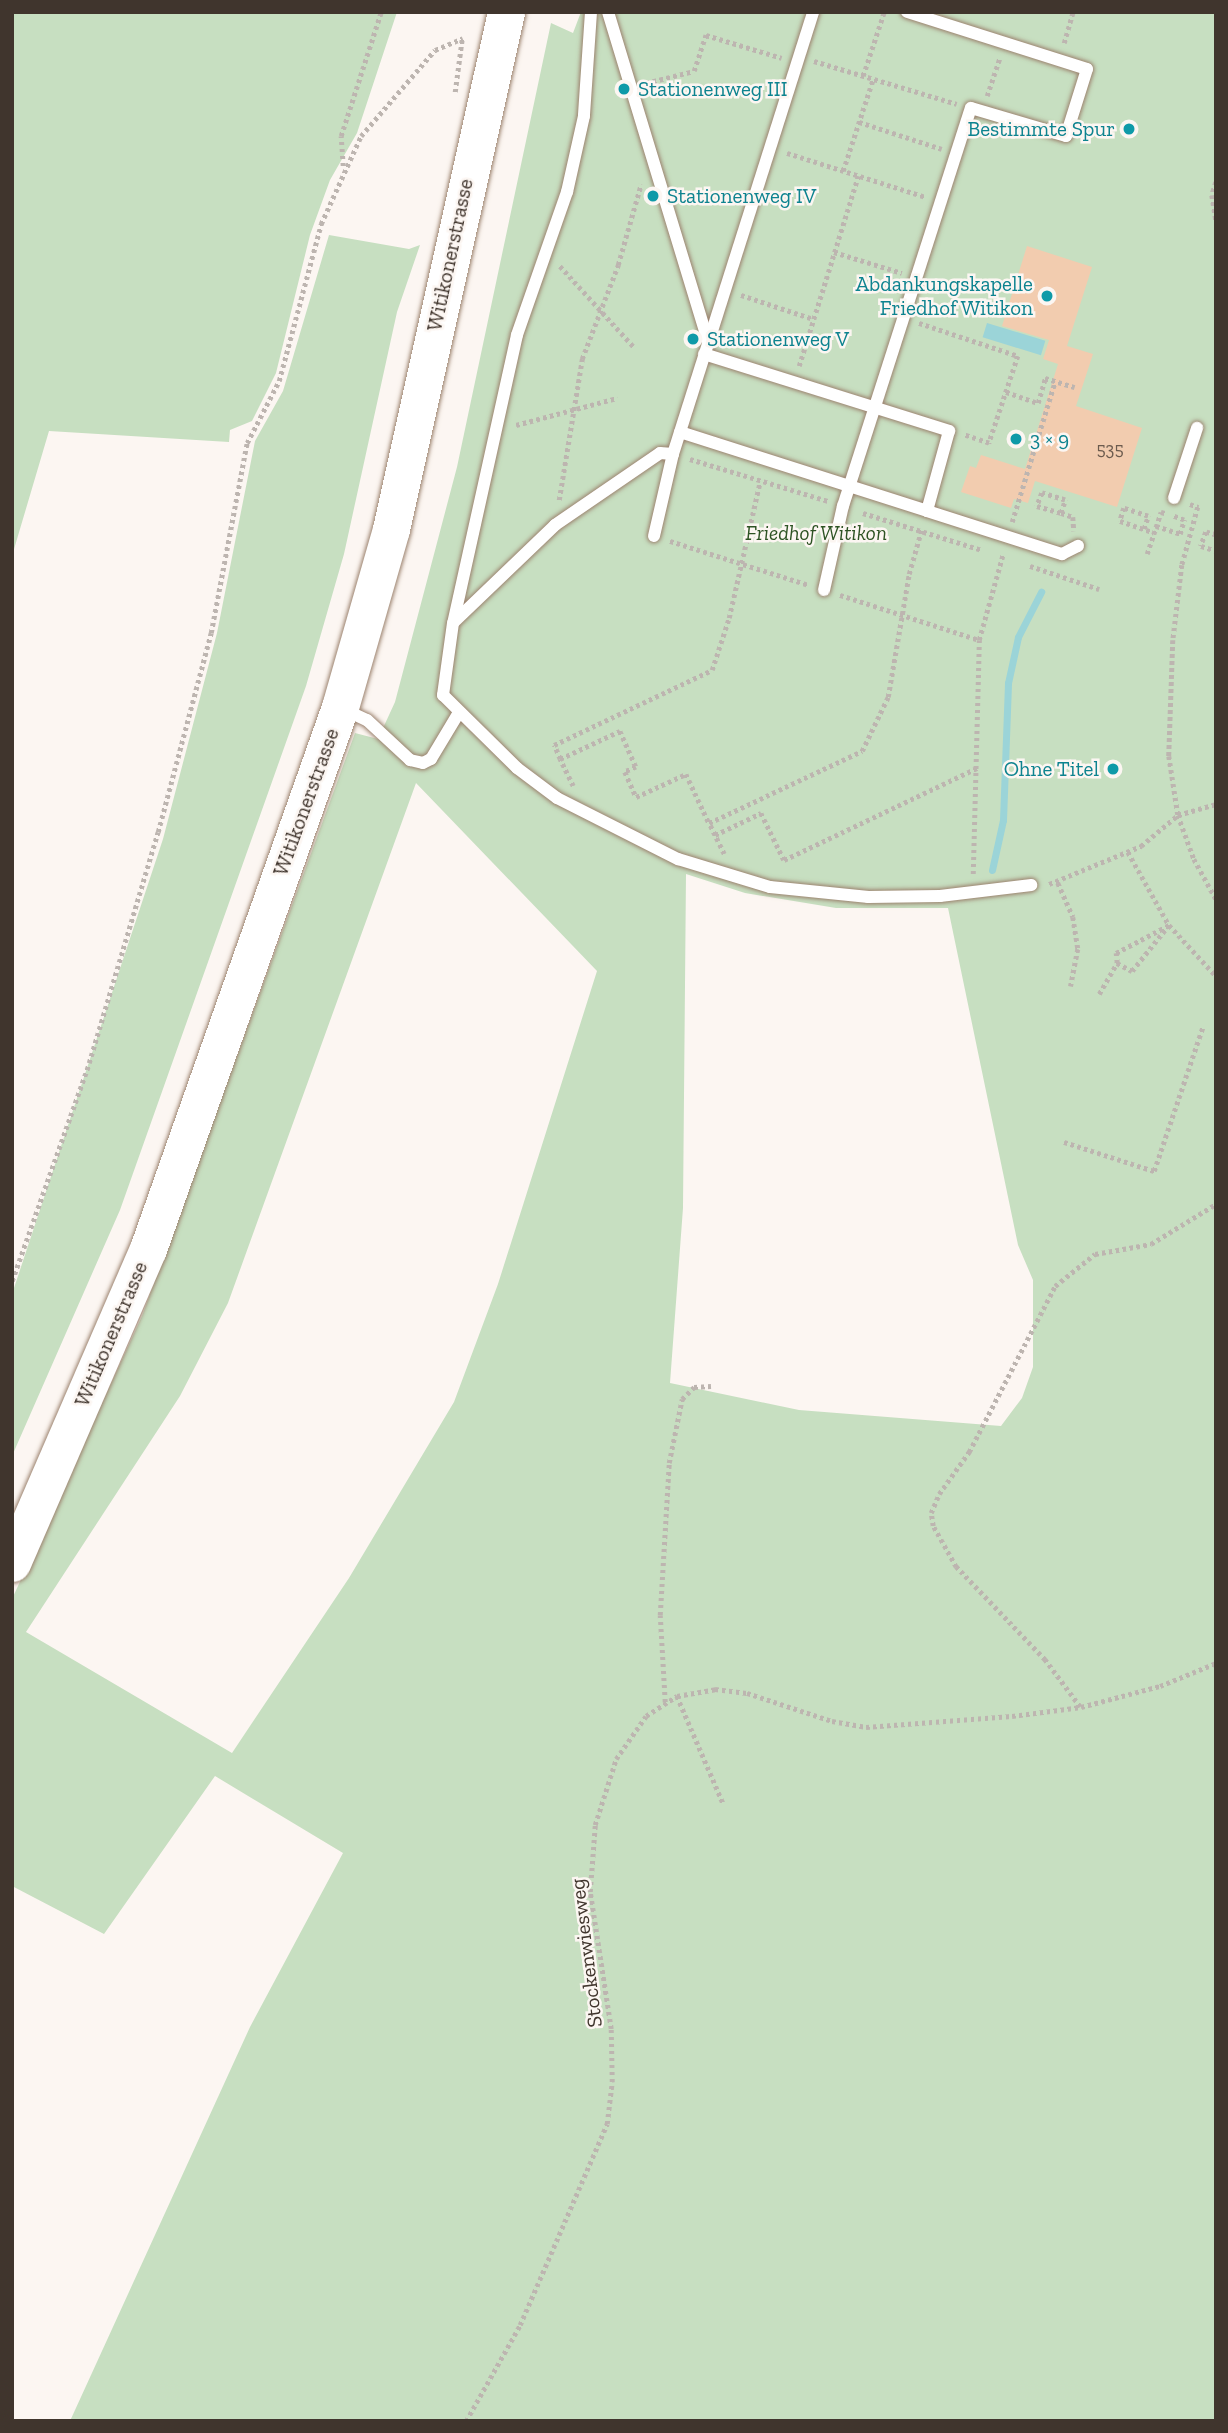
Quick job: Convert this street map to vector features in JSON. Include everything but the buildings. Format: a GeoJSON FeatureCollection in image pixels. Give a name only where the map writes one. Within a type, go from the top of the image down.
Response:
{"type":"FeatureCollection","features":[{"type":"Feature","properties":{"kind":"main road","name":"Witikonerstrasse"},"geometry":{"type":"LineString","coordinates":[[12,1563],[148,1249],[340,707],[391,529],[506,12]]}},
{"type":"Feature","properties":{"kind":"lane"},"geometry":{"type":"LineString","coordinates":[[591,12],[584,116],[568,192],[517,335],[453,623],[443,695],[458,714],[517,768],[587,816],[678,859],[770,887],[868,897],[972,892],[1031,885]]}},
{"type":"Feature","properties":{"kind":"lane"},"geometry":{"type":"LineString","coordinates":[[608,12],[706,348]]}},
{"type":"Feature","properties":{"kind":"lane"},"geometry":{"type":"LineString","coordinates":[[654,536],[673,454],[813,12]]}},
{"type":"Feature","properties":{"kind":"lane"},"geometry":{"type":"LineString","coordinates":[[824,590],[843,506],[874,407],[956,154],[977,109],[1066,136],[1087,69],[907,12]]}},
{"type":"Feature","properties":{"kind":"lane"},"geometry":{"type":"LineString","coordinates":[[706,348],[794,382],[950,431],[927,511]]}},
{"type":"Feature","properties":{"kind":"lane"},"geometry":{"type":"LineString","coordinates":[[1174,498],[1197,428]]}},
{"type":"Feature","properties":{"kind":"lane"},"geometry":{"type":"LineString","coordinates":[[680,432],[1062,554],[1078,546]]}},
{"type":"Feature","properties":{"kind":"lane"},"geometry":{"type":"LineString","coordinates":[[453,623],[555,526],[660,453],[673,454]]}},
{"type":"Feature","properties":{"kind":"lane"},"geometry":{"type":"LineString","coordinates":[[340,707],[367,720],[410,760],[423,763],[431,759],[458,714]]}},
{"type":"Feature","properties":{"kind":"path"},"geometry":{"type":"LineString","coordinates":[[344,167],[341,136],[381,12]]}},
{"type":"Feature","properties":{"kind":"path"},"geometry":{"type":"LineString","coordinates":[[863,76],[884,12]]}},
{"type":"Feature","properties":{"kind":"path"},"geometry":{"type":"LineString","coordinates":[[1059,60],[1073,12]]}},
{"type":"Feature","properties":{"kind":"path"},"geometry":{"type":"LineString","coordinates":[[632,87],[694,71],[706,35],[977,109],[1004,43]]}},
{"type":"Feature","properties":{"kind":"path"},"geometry":{"type":"LineString","coordinates":[[12,1281],[89,1063],[158,831],[211,633],[247,443],[279,381],[321,224],[344,167],[361,136],[435,50],[463,38],[452,107]]}},
{"type":"Feature","properties":{"kind":"path"},"geometry":{"type":"LineString","coordinates":[[843,171],[873,79]]}},
{"type":"Feature","properties":{"kind":"path"},"geometry":{"type":"LineString","coordinates":[[859,122],[956,154]]}},
{"type":"Feature","properties":{"kind":"path"},"geometry":{"type":"LineString","coordinates":[[770,147],[941,202]]}},
{"type":"Feature","properties":{"kind":"path"},"geometry":{"type":"LineString","coordinates":[[555,526],[571,411],[599,311],[618,265],[648,149]]}},
{"type":"Feature","properties":{"kind":"path"},"geometry":{"type":"LineString","coordinates":[[794,382],[858,176]]}},
{"type":"Feature","properties":{"kind":"path"},"geometry":{"type":"LineString","coordinates":[[1216,182],[1212,195],[1216,221]]}},
{"type":"Feature","properties":{"kind":"path"},"geometry":{"type":"LineString","coordinates":[[548,252],[634,347]]}},
{"type":"Feature","properties":{"kind":"path"},"geometry":{"type":"LineString","coordinates":[[834,252],[916,277]]}},
{"type":"Feature","properties":{"kind":"path"},"geometry":{"type":"LineString","coordinates":[[725,289],[813,319]]}},
{"type":"Feature","properties":{"kind":"path"},"geometry":{"type":"LineString","coordinates":[[903,318],[1018,356],[989,443],[950,431]]}},
{"type":"Feature","properties":{"kind":"path"},"geometry":{"type":"LineString","coordinates":[[1006,392],[1038,403],[1045,379],[1075,387]]}},
{"type":"Feature","properties":{"kind":"path"},"geometry":{"type":"LineString","coordinates":[[1018,504],[1055,382]]}},
{"type":"Feature","properties":{"kind":"path"},"geometry":{"type":"LineString","coordinates":[[494,430],[617,398]]}},
{"type":"Feature","properties":{"kind":"path"},"geometry":{"type":"LineString","coordinates":[[673,454],[1014,561]]}},
{"type":"Feature","properties":{"kind":"path"},"geometry":{"type":"LineString","coordinates":[[587,816],[554,745],[712,670],[729,618],[760,481],[768,460]]}},
{"type":"Feature","properties":{"kind":"path"},"geometry":{"type":"LineString","coordinates":[[1061,513],[1065,500],[1042,493],[1037,506],[1073,517],[1078,546]]}},
{"type":"Feature","properties":{"kind":"path"},"geometry":{"type":"LineString","coordinates":[[1198,507],[1182,565],[1173,640],[1169,756],[1178,815],[1194,859],[1216,899]]}},
{"type":"Feature","properties":{"kind":"path"},"geometry":{"type":"LineString","coordinates":[[1144,530],[1148,516],[1124,508],[1120,522],[1144,530],[1154,533]]}},
{"type":"Feature","properties":{"kind":"path"},"geometry":{"type":"LineString","coordinates":[[709,823],[862,751],[888,697],[909,574],[927,511]]}},
{"type":"Feature","properties":{"kind":"path"},"geometry":{"type":"LineString","coordinates":[[1147,554],[1156,526],[1161,512],[1184,520],[1180,534],[1156,526]]}},
{"type":"Feature","properties":{"kind":"path"},"geometry":{"type":"LineString","coordinates":[[1216,535],[1206,531],[1201,546],[1216,551]]}},
{"type":"Feature","properties":{"kind":"path"},"geometry":{"type":"LineString","coordinates":[[972,892],[979,767],[975,702],[979,640],[1006,537]]}},
{"type":"Feature","properties":{"kind":"path"},"geometry":{"type":"LineString","coordinates":[[1026,565],[1099,589]]}},
{"type":"Feature","properties":{"kind":"path"},"geometry":{"type":"LineString","coordinates":[[560,760],[620,731],[636,767],[625,772],[636,797],[686,774],[734,877]]}},
{"type":"Feature","properties":{"kind":"path"},"geometry":{"type":"LineString","coordinates":[[715,835],[761,813],[784,860],[979,767]]}},
{"type":"Feature","properties":{"kind":"path"},"geometry":{"type":"LineString","coordinates":[[1031,885],[1058,883],[1128,852],[1178,815],[1216,804]]}},
{"type":"Feature","properties":{"kind":"path"},"geometry":{"type":"LineString","coordinates":[[1128,852],[1169,925],[1216,976]]}},
{"type":"Feature","properties":{"kind":"path"},"geometry":{"type":"LineString","coordinates":[[1058,883],[1073,917],[1078,949],[1071,986]]}},
{"type":"Feature","properties":{"kind":"path"},"geometry":{"type":"LineString","coordinates":[[1099,994],[1117,963],[1116,953],[1169,925]]}},
{"type":"Feature","properties":{"kind":"path"},"geometry":{"type":"LineString","coordinates":[[1117,963],[1132,971],[1169,925]]}},
{"type":"Feature","properties":{"kind":"path"},"geometry":{"type":"LineString","coordinates":[[1065,1142],[1154,1171],[1203,1026]]}},
{"type":"Feature","properties":{"kind":"path"},"geometry":{"type":"LineString","coordinates":[[1081,1707],[1045,1660],[956,1567],[933,1526],[931,1513],[939,1494],[969,1452],[1055,1286],[1095,1254],[1151,1244],[1216,1204]]}},
{"type":"Feature","properties":{"kind":"path"},"geometry":{"type":"LineString","coordinates":[[665,1702],[660,1615],[669,1462],[682,1399],[694,1387],[711,1386]]}},
{"type":"Feature","properties":{"kind":"path","name":"Stockenwiesweg"},"geometry":{"type":"LineString","coordinates":[[466,2421],[520,2325],[607,2124],[612,2082],[611,2029],[590,1892],[594,1825],[609,1778],[629,1735],[665,1702],[677,1696],[715,1689],[747,1693],[866,1727],[1081,1707],[1160,1686],[1216,1663]]}},
{"type":"Feature","properties":{"kind":"path"},"geometry":{"type":"LineString","coordinates":[[677,1696],[723,1803]]}},
{"type":"Feature","properties":{"kind":"green space"},"geometry":{"type":"Polygon","coordinates":[[[12,12],[397,12],[357,133],[330,180],[310,235],[276,373],[252,421],[230,430],[229,442],[49,431],[12,556],[12,12]]]}},
{"type":"Feature","properties":{"kind":"green space","name":"Friedhof Witikon"},"geometry":{"type":"Polygon","coordinates":[[[581,12],[1216,12],[1216,2421],[70,2421],[250,2027],[343,1853],[215,1776],[104,1934],[12,1886],[12,1599],[142,1316],[355,733],[378,739],[395,702],[457,467],[551,23],[573,33],[581,12]],[[416,783],[228,1303],[180,1396],[26,1632],[232,1753],[349,1578],[454,1402],[498,1284],[597,971],[416,783]],[[686,874],[683,1208],[670,1383],[799,1410],[1001,1426],[1022,1398],[1033,1367],[1033,1280],[1018,1245],[948,908],[836,908],[745,893],[686,874]]]}},
{"type":"Feature","properties":{"kind":"green space"},"geometry":{"type":"Polygon","coordinates":[[[329,235],[409,249],[420,245],[397,312],[344,554],[306,686],[120,1210],[12,1456],[12,1294],[163,839],[217,633],[255,441],[283,391],[329,235]]]}},
{"type":"Feature","properties":{"kind":"water"},"geometry":{"type":"Polygon","coordinates":[[[987,323],[1045,341],[1041,355],[983,337],[987,323]]]}},
{"type":"Feature","properties":{"kind":"waterway"},"geometry":{"type":"LineString","coordinates":[[992,870],[1003,820],[1008,683],[1018,637],[1041,592]]}},
{"type":"Feature","properties":{"kind":"place","name":"Stationenweg III"},"geometry":{"type":"Point","coordinates":[624,89]}},
{"type":"Feature","properties":{"kind":"place","name":"Bestimmte Spur"},"geometry":{"type":"Point","coordinates":[1129,129]}},
{"type":"Feature","properties":{"kind":"place","name":"Stationenweg IV"},"geometry":{"type":"Point","coordinates":[653,196]}},
{"type":"Feature","properties":{"kind":"place","name":"Abdankungskapelle Friedhof Witikon"},"geometry":{"type":"Point","coordinates":[1047,296]}},
{"type":"Feature","properties":{"kind":"place","name":"Stationenweg V"},"geometry":{"type":"Point","coordinates":[693,339]}},
{"type":"Feature","properties":{"kind":"place","name":"3 × 9"},"geometry":{"type":"Point","coordinates":[1016,439]}},
{"type":"Feature","properties":{"kind":"place","name":"Ohne Titel"},"geometry":{"type":"Point","coordinates":[1113,769]}}]}
